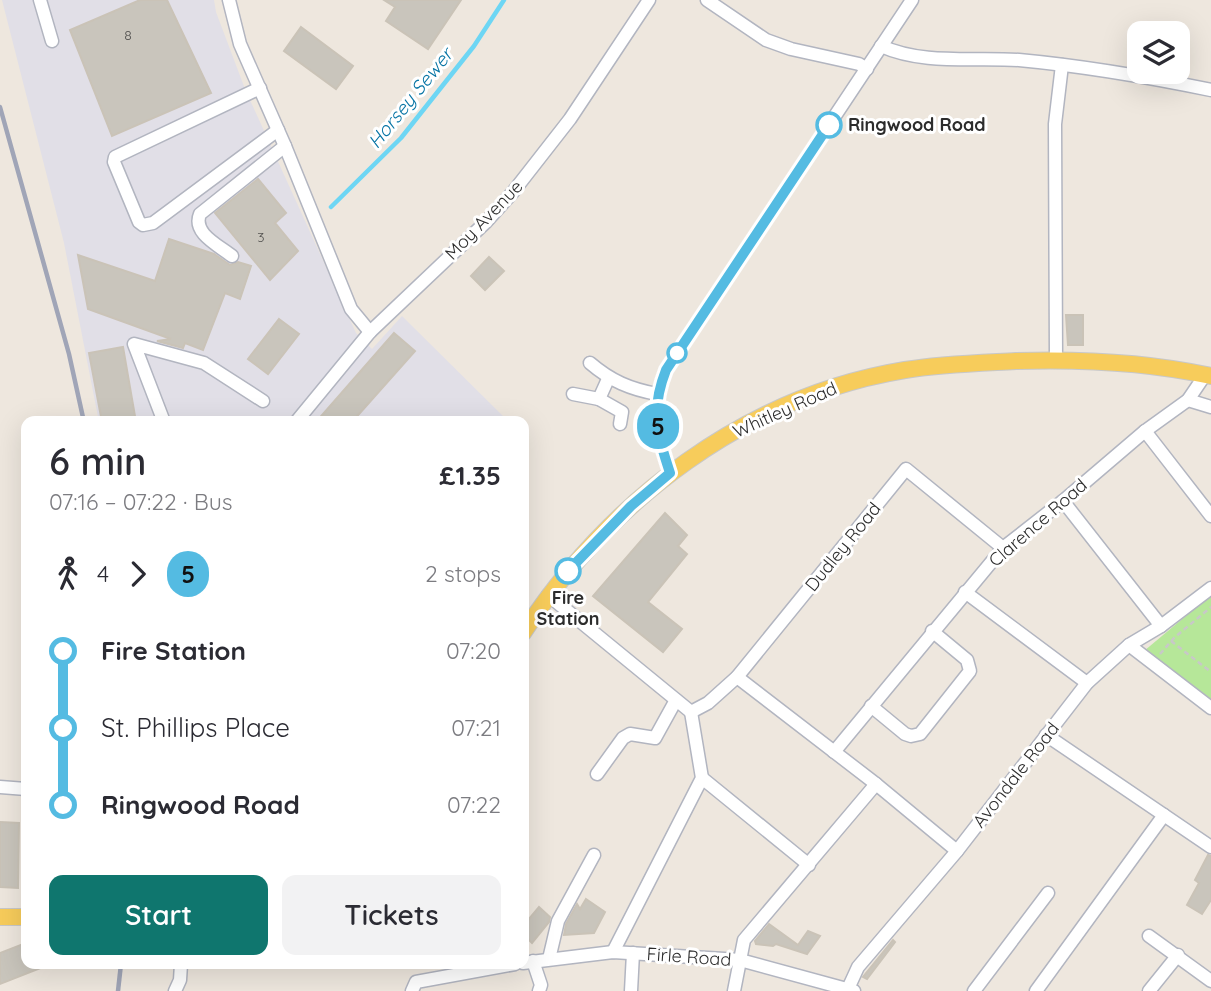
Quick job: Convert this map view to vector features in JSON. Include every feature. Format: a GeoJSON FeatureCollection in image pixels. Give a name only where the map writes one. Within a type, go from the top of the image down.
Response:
{"type":"FeatureCollection","features":[{"type":"Feature","properties":{"kind":"main road","name":"Whitley Road"},"geometry":{"type":"LineString","coordinates":[[529,624],[548,595],[605,532],[670,473],[750,423],[816,394],[846,384],[924,368],[1056,360],[1145,365],[1208,376]]}},
{"type":"Feature","properties":{"kind":"main road"},"geometry":{"type":"LineString","coordinates":[[0,917],[21,917]]}},
{"type":"Feature","properties":{"kind":"street"},"geometry":{"type":"LineString","coordinates":[[40,0],[52,41]]}},
{"type":"Feature","properties":{"kind":"street"},"geometry":{"type":"LineString","coordinates":[[229,0],[240,44],[351,309],[370,332]]}},
{"type":"Feature","properties":{"kind":"street","name":"Moy Avenue"},"geometry":{"type":"LineString","coordinates":[[301,416],[370,332],[486,222],[513,192],[570,119],[649,0]]}},
{"type":"Feature","properties":{"kind":"street"},"geometry":{"type":"LineString","coordinates":[[706,0],[766,40],[791,49],[859,64],[867,69]]}},
{"type":"Feature","properties":{"kind":"street"},"geometry":{"type":"LineString","coordinates":[[670,473],[658,430],[657,394],[666,370],[912,0]]}},
{"type":"Feature","properties":{"kind":"street"},"geometry":{"type":"LineString","coordinates":[[881,46],[910,57],[983,58],[1062,65],[1211,90]]}},
{"type":"Feature","properties":{"kind":"street"},"geometry":{"type":"LineString","coordinates":[[1056,360],[1055,124],[1062,65]]}},
{"type":"Feature","properties":{"kind":"street"},"geometry":{"type":"LineString","coordinates":[[260,88],[120,152],[114,162],[139,222],[143,225],[153,223],[278,130]]}},
{"type":"Feature","properties":{"kind":"street"},"geometry":{"type":"LineString","coordinates":[[232,256],[200,230],[197,221],[200,214],[285,146]]}},
{"type":"Feature","properties":{"kind":"street"},"geometry":{"type":"LineString","coordinates":[[162,416],[134,344],[204,363],[263,401]]}},
{"type":"Feature","properties":{"kind":"street"},"geometry":{"type":"LineString","coordinates":[[590,363],[608,379],[657,394]]}},
{"type":"Feature","properties":{"kind":"street","name":"Clarence Road"},"geometry":{"type":"LineString","coordinates":[[834,752],[1003,548],[1145,431],[1188,400],[1208,376]]}},
{"type":"Feature","properties":{"kind":"street"},"geometry":{"type":"LineString","coordinates":[[599,399],[608,379]]}},
{"type":"Feature","properties":{"kind":"street"},"geometry":{"type":"LineString","coordinates":[[573,394],[599,399],[622,412],[620,425]]}},
{"type":"Feature","properties":{"kind":"street"},"geometry":{"type":"LineString","coordinates":[[1188,400],[1211,407]]}},
{"type":"Feature","properties":{"kind":"street"},"geometry":{"type":"LineString","coordinates":[[1145,431],[1211,516]]}},
{"type":"Feature","properties":{"kind":"street","name":"Dudley Road"},"geometry":{"type":"LineString","coordinates":[[691,712],[708,703],[737,677],[906,469],[1003,548]]}},
{"type":"Feature","properties":{"kind":"street"},"geometry":{"type":"LineString","coordinates":[[1063,501],[1161,626]]}},
{"type":"Feature","properties":{"kind":"street","name":"Avondale Road"},"geometry":{"type":"LineString","coordinates":[[850,990],[858,967],[957,850],[1087,683],[1129,645],[1161,626],[1211,588]]}},
{"type":"Feature","properties":{"kind":"street"},"geometry":{"type":"LineString","coordinates":[[965,592],[1087,683]]}},
{"type":"Feature","properties":{"kind":"street"},"geometry":{"type":"LineString","coordinates":[[548,595],[691,712],[702,778],[613,952]]}},
{"type":"Feature","properties":{"kind":"street"},"geometry":{"type":"LineString","coordinates":[[871,706],[905,734],[920,734],[970,671],[967,660],[932,631]]}},
{"type":"Feature","properties":{"kind":"street"},"geometry":{"type":"LineString","coordinates":[[1129,645],[1211,708]]}},
{"type":"Feature","properties":{"kind":"street"},"geometry":{"type":"LineString","coordinates":[[737,677],[957,850]]}},
{"type":"Feature","properties":{"kind":"street"},"geometry":{"type":"LineString","coordinates":[[597,774],[630,734],[655,738],[676,700]]}},
{"type":"Feature","properties":{"kind":"street"},"geometry":{"type":"LineString","coordinates":[[1046,735],[1211,846]]}},
{"type":"Feature","properties":{"kind":"street"},"geometry":{"type":"LineString","coordinates":[[702,778],[809,865]]}},
{"type":"Feature","properties":{"kind":"street"},"geometry":{"type":"LineString","coordinates":[[734,991],[744,940],[876,784]]}},
{"type":"Feature","properties":{"kind":"street"},"geometry":{"type":"LineString","coordinates":[[0,787],[21,789]]}},
{"type":"Feature","properties":{"kind":"street"},"geometry":{"type":"LineString","coordinates":[[1036,991],[1164,815]]}},
{"type":"Feature","properties":{"kind":"street"},"geometry":{"type":"LineString","coordinates":[[549,959],[558,921],[594,856]]}},
{"type":"Feature","properties":{"kind":"street"},"geometry":{"type":"LineString","coordinates":[[974,991],[1048,892]]}},
{"type":"Feature","properties":{"kind":"street"},"geometry":{"type":"LineString","coordinates":[[1149,936],[1211,981]]}},
{"type":"Feature","properties":{"kind":"street","name":"Firle Road"},"geometry":{"type":"LineString","coordinates":[[529,959],[613,952],[740,960],[850,990]]}},
{"type":"Feature","properties":{"kind":"street"},"geometry":{"type":"LineString","coordinates":[[631,991],[633,953]]}},
{"type":"Feature","properties":{"kind":"street"},"geometry":{"type":"LineString","coordinates":[[1149,991],[1178,955]]}},
{"type":"Feature","properties":{"kind":"street"},"geometry":{"type":"LineString","coordinates":[[529,963],[541,985],[539,991]]}},
{"type":"Feature","properties":{"kind":"street"},"geometry":{"type":"LineString","coordinates":[[175,991],[181,969]]}},
{"type":"Feature","properties":{"kind":"street"},"geometry":{"type":"LineString","coordinates":[[412,991],[416,982],[488,969]]}},
{"type":"Feature","properties":{"kind":"path"},"geometry":{"type":"LineString","coordinates":[[1152,663],[1171,641],[1211,607]]}},
{"type":"Feature","properties":{"kind":"path"},"geometry":{"type":"LineString","coordinates":[[1171,641],[1211,672]]}},
{"type":"Feature","properties":{"kind":"shaded area"},"geometry":{"type":"Polygon","coordinates":[[[2,0],[214,0],[245,89],[356,333],[372,349],[402,316],[503,416],[98,416],[64,243],[2,0]]]}},
{"type":"Feature","properties":{"kind":"green space"},"geometry":{"type":"Polygon","coordinates":[[[1211,595],[1211,699],[1144,651],[1211,595]]]}},
{"type":"Feature","properties":{"kind":"building"},"geometry":{"type":"Polygon","coordinates":[[[140,0],[167,0],[211,93],[112,136],[70,30],[140,0]]]}},
{"type":"Feature","properties":{"kind":"building"},"geometry":{"type":"Polygon","coordinates":[[[384,0],[461,0],[428,49],[386,21],[395,7],[384,0]]]}},
{"type":"Feature","properties":{"kind":"building"},"geometry":{"type":"Polygon","coordinates":[[[301,27],[353,66],[336,89],[284,51],[301,27]]]}},
{"type":"Feature","properties":{"kind":"building"},"geometry":{"type":"Polygon","coordinates":[[[258,179],[286,213],[275,223],[298,251],[270,280],[215,213],[258,179]]]}},
{"type":"Feature","properties":{"kind":"building"},"geometry":{"type":"Polygon","coordinates":[[[169,239],[214,254],[230,265],[238,262],[251,266],[240,299],[225,293],[203,350],[185,343],[183,348],[157,341],[171,339],[88,309],[78,255],[155,281],[169,239]]]}},
{"type":"Feature","properties":{"kind":"building"},"geometry":{"type":"Polygon","coordinates":[[[489,257],[504,271],[485,290],[471,276],[489,257]]]}},
{"type":"Feature","properties":{"kind":"building"},"geometry":{"type":"Polygon","coordinates":[[[1066,315],[1083,315],[1083,345],[1068,345],[1066,315]]]}},
{"type":"Feature","properties":{"kind":"building"},"geometry":{"type":"Polygon","coordinates":[[[279,319],[299,334],[268,374],[248,359],[279,319]]]}},
{"type":"Feature","properties":{"kind":"building"},"geometry":{"type":"Polygon","coordinates":[[[394,333],[415,351],[357,416],[321,416],[394,333]]]}},
{"type":"Feature","properties":{"kind":"building"},"geometry":{"type":"Polygon","coordinates":[[[123,347],[135,416],[101,416],[89,353],[123,347]]]}},
{"type":"Feature","properties":{"kind":"building"},"geometry":{"type":"Polygon","coordinates":[[[665,513],[687,535],[678,546],[687,554],[648,602],[682,629],[663,652],[593,596],[665,513]]]}},
{"type":"Feature","properties":{"kind":"building"},"geometry":{"type":"Polygon","coordinates":[[[0,822],[19,823],[18,888],[0,887],[0,822]]]}},
{"type":"Feature","properties":{"kind":"building"},"geometry":{"type":"Polygon","coordinates":[[[1208,855],[1211,856],[1211,900],[1202,914],[1187,905],[1199,883],[1195,880],[1208,855]]]}},
{"type":"Feature","properties":{"kind":"building"},"geometry":{"type":"Polygon","coordinates":[[[586,899],[605,912],[594,933],[564,935],[566,924],[577,904],[580,909],[586,899]]]}},
{"type":"Feature","properties":{"kind":"building"},"geometry":{"type":"Polygon","coordinates":[[[539,907],[550,917],[532,943],[529,940],[529,919],[539,907]]]}},
{"type":"Feature","properties":{"kind":"building"},"geometry":{"type":"Polygon","coordinates":[[[769,924],[798,945],[808,931],[820,936],[807,954],[776,944],[756,944],[755,941],[769,924]]]}},
{"type":"Feature","properties":{"kind":"building"},"geometry":{"type":"Polygon","coordinates":[[[893,940],[895,942],[867,979],[863,977],[893,940]]]}},
{"type":"Feature","properties":{"kind":"building"},"geometry":{"type":"Polygon","coordinates":[[[21,945],[21,969],[38,969],[0,984],[0,953],[21,945]]]}},
{"type":"Feature","properties":{"kind":"waterway","name":"Horsey Sewer"},"geometry":{"type":"LineString","coordinates":[[331,207],[401,138],[474,46],[504,0]]}},
{"type":"Feature","properties":{"kind":"railway"},"geometry":{"type":"LineString","coordinates":[[0,107],[69,354],[83,416]]}},
{"type":"Feature","properties":{"kind":"railway"},"geometry":{"type":"LineString","coordinates":[[118,991],[120,969]]}},
{"type":"Feature","properties":{"kind":"bus line","name":"5"},"geometry":{"type":"LineString","coordinates":[[568,571],[631,506],[670,473],[658,430],[656,411],[657,394],[666,370],[829,125]]}},
{"type":"Feature","properties":{"kind":"place","name":"Ringwood Road"},"geometry":{"type":"Point","coordinates":[829,125]}},
{"type":"Feature","properties":{"kind":"place","name":"Fire Station"},"geometry":{"type":"Point","coordinates":[568,571]}}]}
